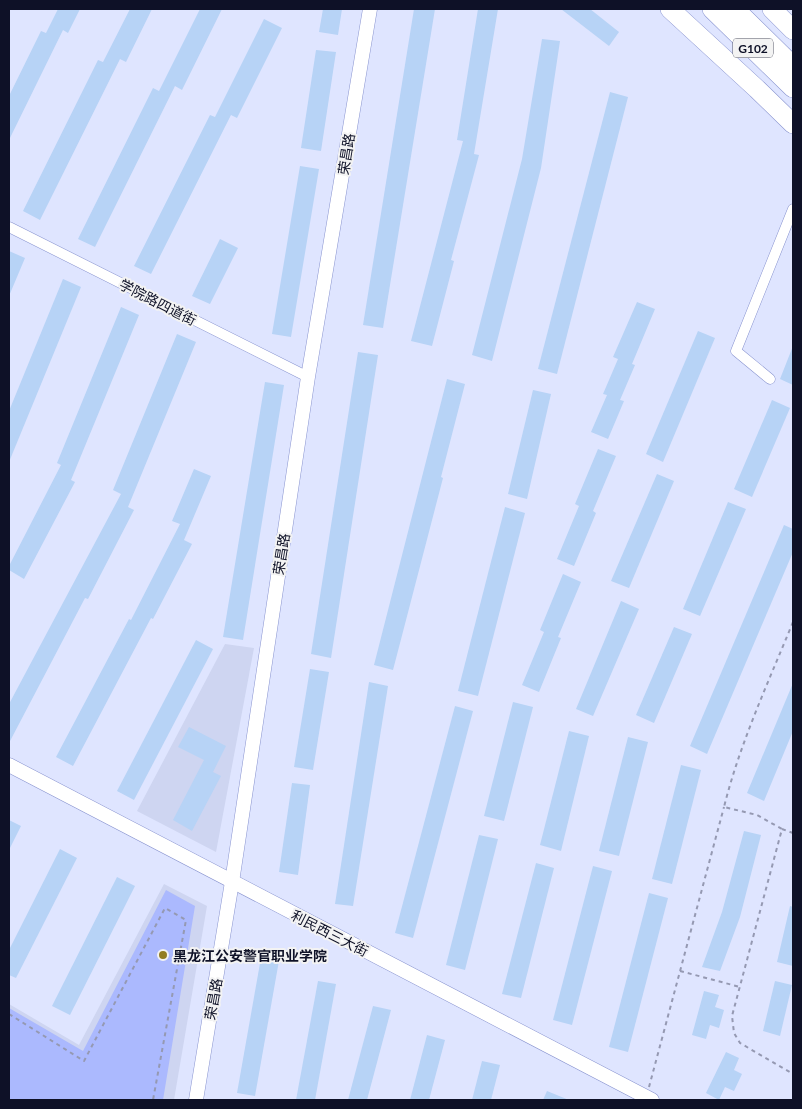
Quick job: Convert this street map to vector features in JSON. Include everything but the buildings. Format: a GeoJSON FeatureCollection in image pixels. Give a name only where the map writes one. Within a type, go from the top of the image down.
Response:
{"type":"FeatureCollection","features":[{"type":"Feature","properties":{"kind":"highway"},"geometry":{"type":"LineString","coordinates":[[670,9],[793,124]]}},
{"type":"Feature","properties":{"kind":"highway","name":"G102"},"geometry":{"type":"LineString","coordinates":[[712,9],[793,88]]}},
{"type":"Feature","properties":{"kind":"highway","name":"G102"},"geometry":{"type":"LineString","coordinates":[[735,9],[793,66]]}},
{"type":"Feature","properties":{"kind":"highway"},"geometry":{"type":"LineString","coordinates":[[772,9],[793,30]]}},
{"type":"Feature","properties":{"kind":"street","name":"荣昌路"},"geometry":{"type":"LineString","coordinates":[[196,1100],[232,885],[308,376],[370,9]]}},
{"type":"Feature","properties":{"kind":"street"},"geometry":{"type":"LineString","coordinates":[[770,379],[736,351],[793,209]]}},
{"type":"Feature","properties":{"kind":"street","name":"学院路四道街"},"geometry":{"type":"LineString","coordinates":[[9,227],[308,376]]}},
{"type":"Feature","properties":{"kind":"street","name":"利民西三大街"},"geometry":{"type":"LineString","coordinates":[[9,765],[232,885]]}},
{"type":"Feature","properties":{"kind":"street","name":"利民西三大街"},"geometry":{"type":"LineString","coordinates":[[9,773],[232,885],[647,1099]]}},
{"type":"Feature","properties":{"kind":"path"},"geometry":{"type":"LineString","coordinates":[[647,1099],[733,770],[793,622]]}},
{"type":"Feature","properties":{"kind":"path"},"geometry":{"type":"LineString","coordinates":[[724,806],[757,815],[793,833]]}},
{"type":"Feature","properties":{"kind":"path"},"geometry":{"type":"LineString","coordinates":[[782,829],[732,1016],[734,1033],[740,1043],[793,1074]]}},
{"type":"Feature","properties":{"kind":"path"},"geometry":{"type":"LineString","coordinates":[[9,1014],[84,1061],[165,908],[186,920],[153,1100]]}},
{"type":"Feature","properties":{"kind":"path"},"geometry":{"type":"LineString","coordinates":[[680,971],[740,987]]}},
{"type":"Feature","properties":{"kind":"shaded area"},"geometry":{"type":"Polygon","coordinates":[[[225,644],[254,648],[216,852],[137,811],[225,644]]]}},
{"type":"Feature","properties":{"kind":"shaded area","name":"黑龙江公安警官职业学院"},"geometry":{"type":"Polygon","coordinates":[[[164,884],[207,906],[174,1100],[9,1100],[9,1004],[79,1045],[164,884]]]}},
{"type":"Feature","properties":{"kind":"shaded area","name":"黑龙江公安警官职业学院"},"geometry":{"type":"Polygon","coordinates":[[[166,890],[195,906],[163,1100],[9,1100],[9,1008],[83,1051],[166,890]]]}},
{"type":"Feature","properties":{"kind":"place","name":"黑龙江公安警官职业学院"},"geometry":{"type":"Point","coordinates":[163,955]}}]}
